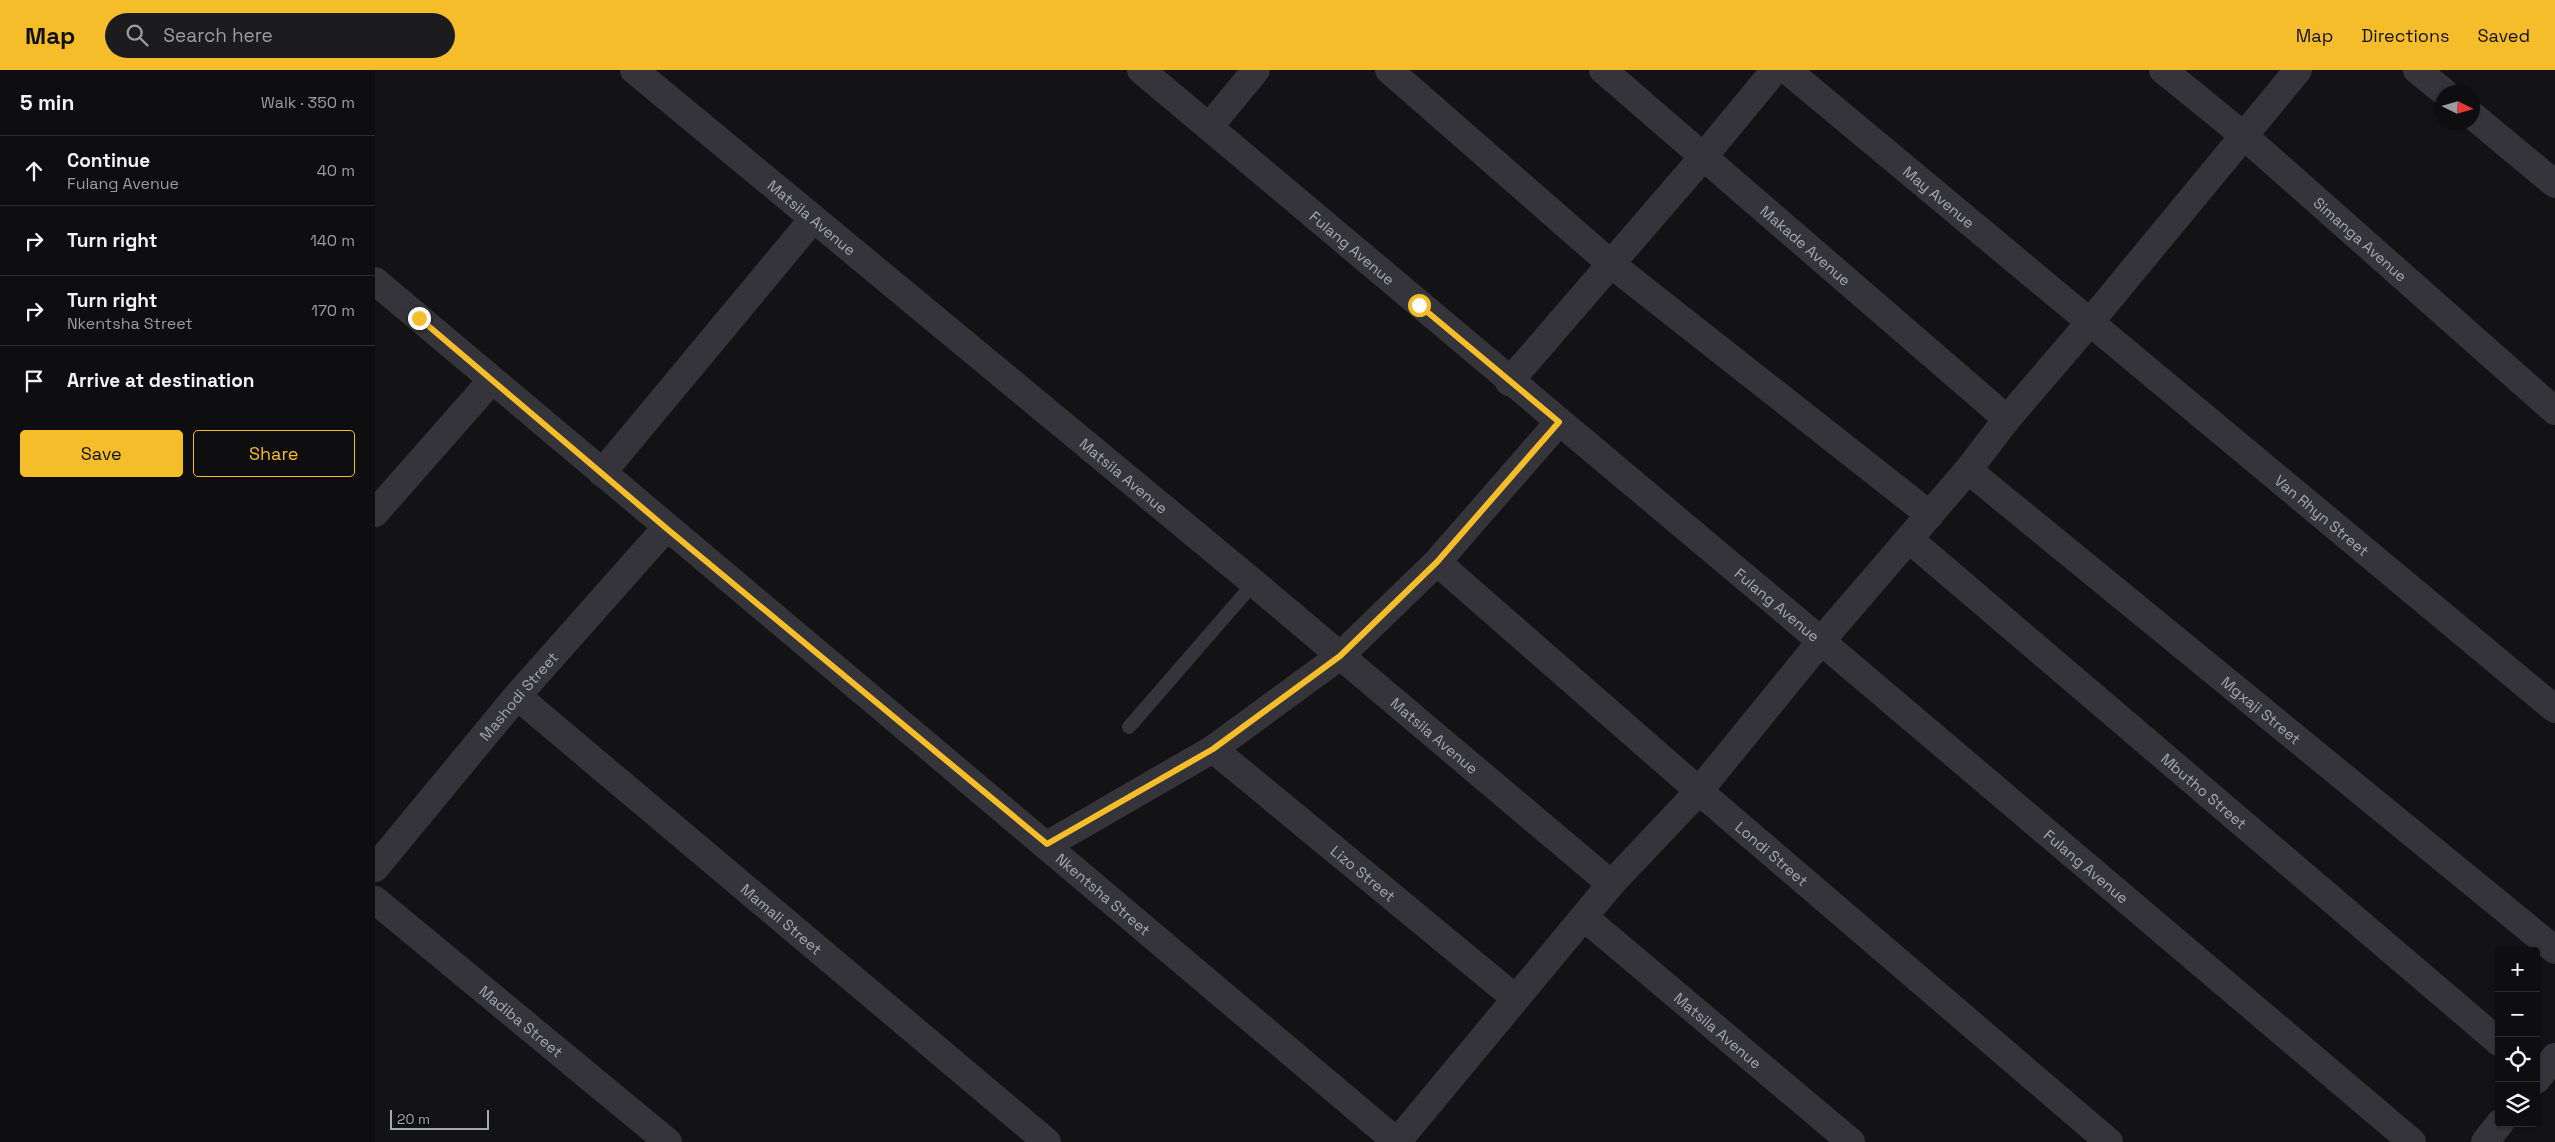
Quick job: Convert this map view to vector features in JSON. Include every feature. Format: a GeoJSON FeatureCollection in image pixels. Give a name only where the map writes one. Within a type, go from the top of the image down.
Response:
{"type":"FeatureCollection","features":[{"type":"Feature","properties":{"kind":"street","name":"Matsila Avenue"},"geometry":{"type":"LineString","coordinates":[[634,70],[1254,583],[1611,884]]}},
{"type":"Feature","properties":{"kind":"street","name":"Fulang Avenue"},"geometry":{"type":"LineString","coordinates":[[1141,70],[1509,382],[1821,641],[2412,1142]]}},
{"type":"Feature","properties":{"kind":"street"},"geometry":{"type":"LineString","coordinates":[[1209,126],[1256,70]]}},
{"type":"Feature","properties":{"kind":"street"},"geometry":{"type":"LineString","coordinates":[[1389,70],[1611,264],[1930,515]]}},
{"type":"Feature","properties":{"kind":"street","name":"Makade Avenue"},"geometry":{"type":"LineString","coordinates":[[1603,70],[2007,419]]}},
{"type":"Feature","properties":{"kind":"street"},"geometry":{"type":"LineString","coordinates":[[1509,382],[1704,156],[1775,70]]}},
{"type":"Feature","properties":{"kind":"street","name":"May Avenue"},"geometry":{"type":"LineString","coordinates":[[1787,70],[2091,321]]}},
{"type":"Feature","properties":{"kind":"street","name":"Simanga Avenue"},"geometry":{"type":"LineString","coordinates":[[2163,70],[2243,135],[2555,411]]}},
{"type":"Feature","properties":{"kind":"street"},"geometry":{"type":"LineString","coordinates":[[1397,1142],[1515,998],[1585,918],[1611,884],[1699,791],[1821,641],[1968,470],[2007,419],[2091,321],[2298,70]]}},
{"type":"Feature","properties":{"kind":"street"},"geometry":{"type":"LineString","coordinates":[[2417,70],[2435,85]]}},
{"type":"Feature","properties":{"kind":"street"},"geometry":{"type":"LineString","coordinates":[[2480,122],[2555,184]]}},
{"type":"Feature","properties":{"kind":"street"},"geometry":{"type":"LineString","coordinates":[[602,473],[813,219]]}},
{"type":"Feature","properties":{"kind":"street","name":"Nkentsha Street"},"geometry":{"type":"LineString","coordinates":[[375,281],[666,528],[1047,844],[1397,1142]]}},
{"type":"Feature","properties":{"kind":"street","name":"Van Rhyn Street"},"geometry":{"type":"LineString","coordinates":[[2091,321],[2555,709]]}},
{"type":"Feature","properties":{"kind":"street"},"geometry":{"type":"LineString","coordinates":[[375,513],[492,380]]}},
{"type":"Feature","properties":{"kind":"street"},"geometry":{"type":"LineString","coordinates":[[1047,844],[1213,749],[1340,656],[1437,562],[1559,422]]}},
{"type":"Feature","properties":{"kind":"street","name":"Mgxaji Street"},"geometry":{"type":"LineString","coordinates":[[1968,470],[2555,950]]}},
{"type":"Feature","properties":{"kind":"street","name":"Mashodi Street"},"geometry":{"type":"LineString","coordinates":[[375,868],[517,696],[666,528]]}},
{"type":"Feature","properties":{"kind":"street","name":"Mbutho Street"},"geometry":{"type":"LineString","coordinates":[[1909,539],[2495,1039]]}},
{"type":"Feature","properties":{"kind":"street","name":"Londi Street"},"geometry":{"type":"LineString","coordinates":[[1437,562],[1699,791],[2109,1142]]}},
{"type":"Feature","properties":{"kind":"street","name":"Mamali Street"},"geometry":{"type":"LineString","coordinates":[[517,696],[1047,1142]]}},
{"type":"Feature","properties":{"kind":"street","name":"Lizo Street"},"geometry":{"type":"LineString","coordinates":[[1213,749],[1515,998]]}},
{"type":"Feature","properties":{"kind":"street","name":"Madiba Street"},"geometry":{"type":"LineString","coordinates":[[375,900],[668,1142]]}},
{"type":"Feature","properties":{"kind":"street","name":"Matsila Avenue"},"geometry":{"type":"LineString","coordinates":[[1585,918],[1851,1142]]}},
{"type":"Feature","properties":{"kind":"street"},"geometry":{"type":"LineString","coordinates":[[2485,1142],[2497,1127]]}},
{"type":"Feature","properties":{"kind":"lane"},"geometry":{"type":"LineString","coordinates":[[1129,727],[1254,583]]}},
{"type":"Feature","properties":{"kind":"route"},"geometry":{"type":"LineString","coordinates":[[419,318],[666,528],[1047,844],[1213,749],[1340,656],[1437,562],[1559,422],[1419,305]]}}]}
